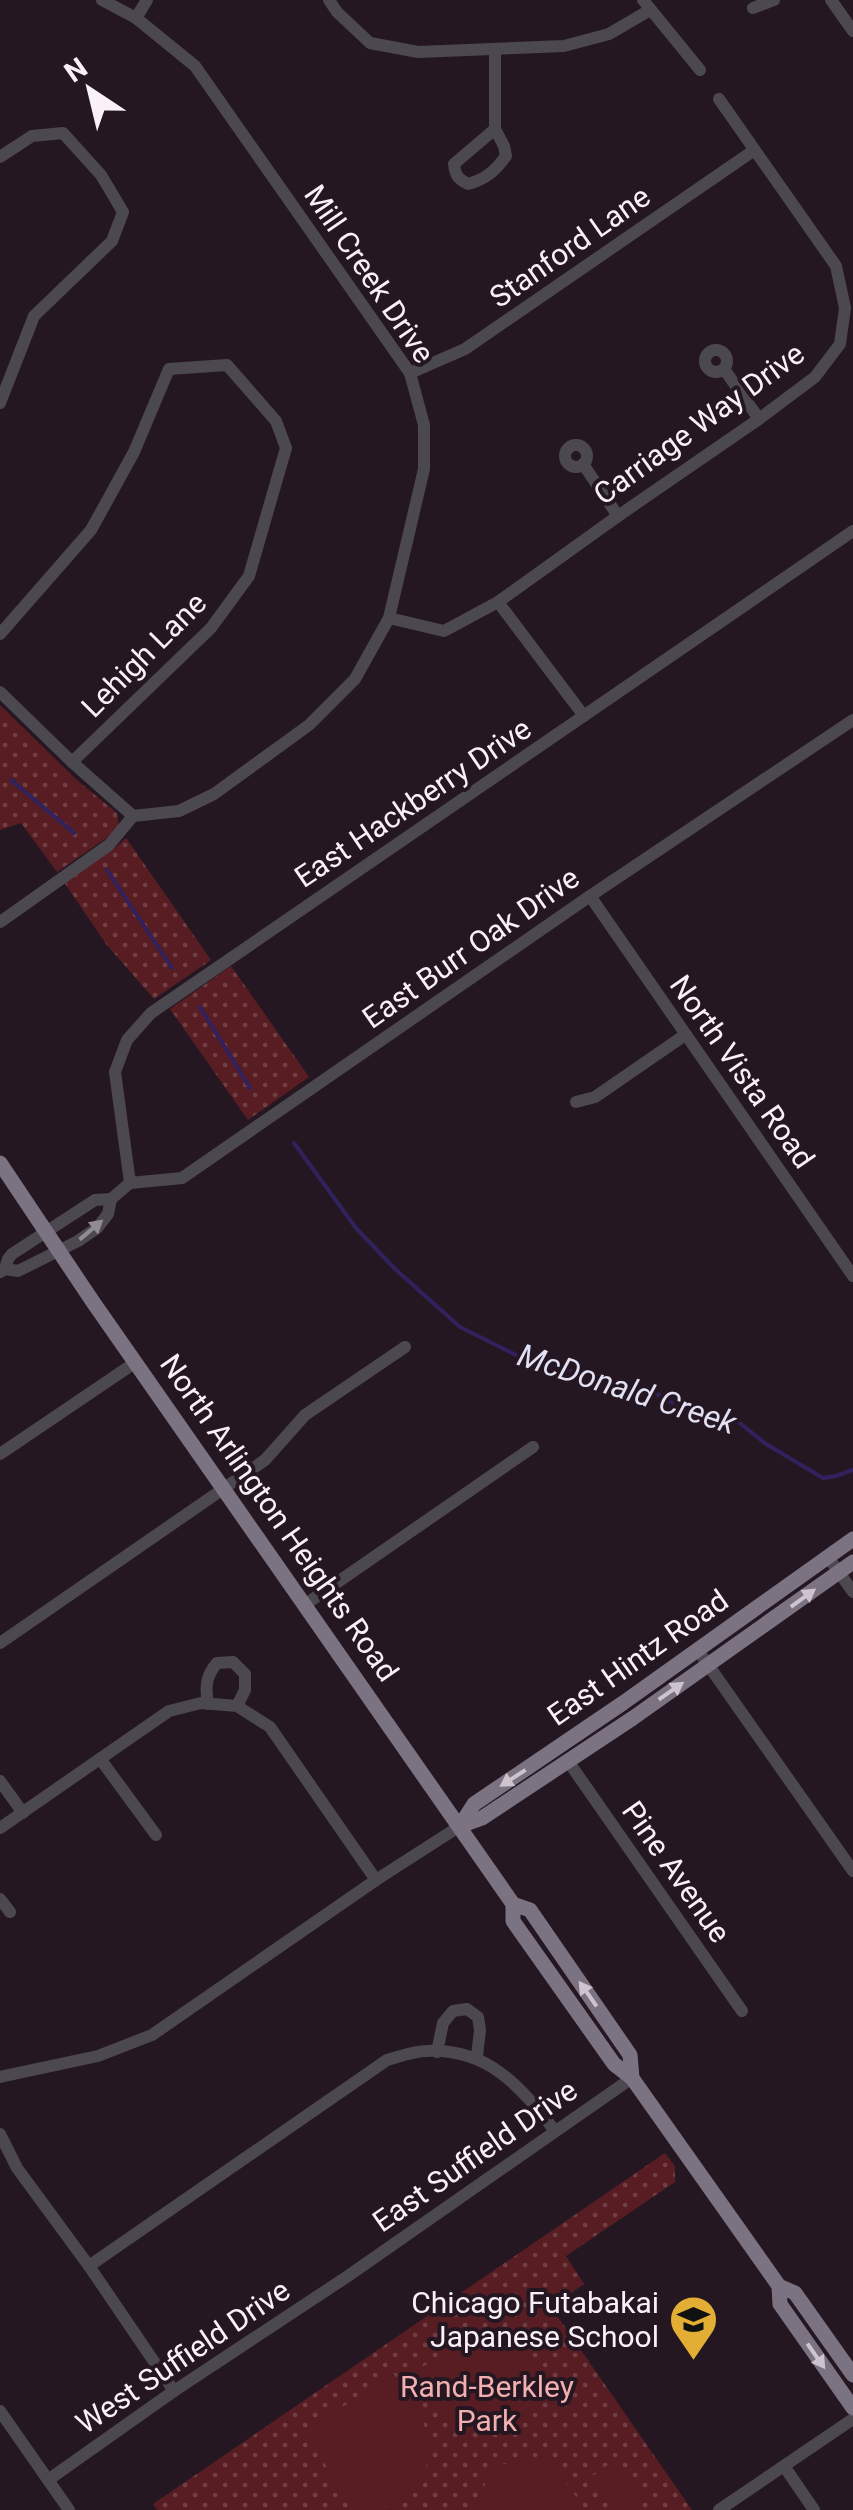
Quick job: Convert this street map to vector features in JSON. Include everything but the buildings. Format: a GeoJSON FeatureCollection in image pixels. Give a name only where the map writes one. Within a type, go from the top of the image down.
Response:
{"type":"FeatureCollection","features":[{"type":"Feature","properties":{"kind":"main road","name":"North Arlington Heights Road"},"geometry":{"type":"LineString","coordinates":[[0,1163],[460,1826],[513,1904],[514,1921],[614,2064],[632,2078],[779,2286],[795,2293],[853,2375]]}},
{"type":"Feature","properties":{"kind":"main road","name":"East Hintz Road"},"geometry":{"type":"LineString","coordinates":[[460,1826],[474,1804],[853,1539]]}},
{"type":"Feature","properties":{"kind":"main road","name":"East Hintz Road"},"geometry":{"type":"LineString","coordinates":[[460,1826],[482,1818],[568,1762],[853,1562]]}},
{"type":"Feature","properties":{"kind":"main road","name":"North Arlington Heights Road"},"geometry":{"type":"LineString","coordinates":[[779,2286],[780,2304],[853,2408]]}},
{"type":"Feature","properties":{"kind":"street","name":"Mill Creek Drive"},"geometry":{"type":"LineString","coordinates":[[102,0],[136,18],[195,66],[410,372],[424,425],[424,469],[389,618],[356,679],[309,725],[214,794],[180,811],[133,816]]}},
{"type":"Feature","properties":{"kind":"street"},"geometry":{"type":"LineString","coordinates":[[136,18],[148,0]]}},
{"type":"Feature","properties":{"kind":"street"},"geometry":{"type":"LineString","coordinates":[[329,0],[370,43],[418,52],[564,46],[609,34],[646,5],[700,70]]}},
{"type":"Feature","properties":{"kind":"street"},"geometry":{"type":"LineString","coordinates":[[753,8],[774,0]]}},
{"type":"Feature","properties":{"kind":"street"},"geometry":{"type":"LineString","coordinates":[[831,0],[853,31]]}},
{"type":"Feature","properties":{"kind":"street"},"geometry":{"type":"LineString","coordinates":[[495,49],[495,129],[506,156],[482,180],[468,184],[458,178],[454,164],[495,129]]}},
{"type":"Feature","properties":{"kind":"street","name":"Carriage Way Drive"},"geometry":{"type":"LineString","coordinates":[[389,618],[444,631],[498,602],[759,419],[814,377],[840,344],[845,308],[836,266],[719,99]]}},
{"type":"Feature","properties":{"kind":"street"},"geometry":{"type":"LineString","coordinates":[[0,157],[32,136],[63,133],[100,175],[123,212],[112,241],[34,316],[0,403]]}},
{"type":"Feature","properties":{"kind":"street","name":"Stanford Lane"},"geometry":{"type":"LineString","coordinates":[[410,372],[465,350],[754,151]]}},
{"type":"Feature","properties":{"kind":"street","name":"Lehigh Lane"},"geometry":{"type":"LineString","coordinates":[[0,634],[91,530],[134,452],[169,369],[227,366],[276,421],[286,448],[249,576],[211,628],[72,762]]}},
{"type":"Feature","properties":{"kind":"street"},"geometry":{"type":"LineString","coordinates":[[724,369],[759,419]]}},
{"type":"Feature","properties":{"kind":"street"},"geometry":{"type":"LineString","coordinates":[[583,464],[618,516]]}},
{"type":"Feature","properties":{"kind":"street","name":"East Hackberry Drive"},"geometry":{"type":"LineString","coordinates":[[130,1183],[115,1072],[126,1040],[150,1013],[853,531]]}},
{"type":"Feature","properties":{"kind":"street"},"geometry":{"type":"LineString","coordinates":[[498,602],[584,716]]}},
{"type":"Feature","properties":{"kind":"street"},"geometry":{"type":"LineString","coordinates":[[0,692],[133,816],[109,844],[0,922]]}},
{"type":"Feature","properties":{"kind":"street","name":"East Burr Oak Drive"},"geometry":{"type":"LineString","coordinates":[[130,1183],[182,1178],[853,720]]}},
{"type":"Feature","properties":{"kind":"street","name":"North Vista Road"},"geometry":{"type":"LineString","coordinates":[[590,896],[853,1276]]}},
{"type":"Feature","properties":{"kind":"street"},"geometry":{"type":"LineString","coordinates":[[576,1102],[595,1097],[685,1034]]}},
{"type":"Feature","properties":{"kind":"street"},"geometry":{"type":"LineString","coordinates":[[112,1199],[95,1200],[12,1254],[3,1270],[18,1271],[97,1228],[108,1214],[112,1199],[130,1183]]}},
{"type":"Feature","properties":{"kind":"street"},"geometry":{"type":"LineString","coordinates":[[0,1643],[265,1460],[305,1415],[405,1347]]}},
{"type":"Feature","properties":{"kind":"street"},"geometry":{"type":"LineString","coordinates":[[0,1454],[136,1362]]}},
{"type":"Feature","properties":{"kind":"street"},"geometry":{"type":"LineString","coordinates":[[306,1604],[533,1446]]}},
{"type":"Feature","properties":{"kind":"street"},"geometry":{"type":"LineString","coordinates":[[828,1557],[853,1592]]}},
{"type":"Feature","properties":{"kind":"street"},"geometry":{"type":"LineString","coordinates":[[697,1649],[853,1870]]}},
{"type":"Feature","properties":{"kind":"street"},"geometry":{"type":"LineString","coordinates":[[208,1704],[208,1674],[217,1663],[232,1662],[244,1674],[245,1690],[236,1706]]}},
{"type":"Feature","properties":{"kind":"street"},"geometry":{"type":"LineString","coordinates":[[0,1828],[169,1712],[202,1703],[236,1706],[270,1727],[376,1880]]}},
{"type":"Feature","properties":{"kind":"street"},"geometry":{"type":"LineString","coordinates":[[101,1760],[156,1836]]}},
{"type":"Feature","properties":{"kind":"street","name":"Pine Avenue"},"geometry":{"type":"LineString","coordinates":[[568,1762],[742,2011]]}},
{"type":"Feature","properties":{"kind":"street"},"geometry":{"type":"LineString","coordinates":[[0,1781],[22,1813]]}},
{"type":"Feature","properties":{"kind":"street","name":"East Hintz Road"},"geometry":{"type":"LineString","coordinates":[[0,2077],[98,2056],[152,2035],[460,1826]]}},
{"type":"Feature","properties":{"kind":"street"},"geometry":{"type":"LineString","coordinates":[[0,1899],[10,1912]]}},
{"type":"Feature","properties":{"kind":"street"},"geometry":{"type":"LineString","coordinates":[[437,2052],[444,2022],[453,2011],[467,2010],[478,2017],[476,2056]]}},
{"type":"Feature","properties":{"kind":"street"},"geometry":{"type":"LineString","coordinates":[[89,2266],[387,2060],[425,2050],[476,2056],[523,2089],[555,2131]]}},
{"type":"Feature","properties":{"kind":"street","name":"East Suffield Drive"},"geometry":{"type":"LineString","coordinates":[[348,2276],[632,2078]]}},
{"type":"Feature","properties":{"kind":"street"},"geometry":{"type":"LineString","coordinates":[[0,2134],[17,2168],[174,2391]]}},
{"type":"Feature","properties":{"kind":"street","name":"West Suffield Drive"},"geometry":{"type":"LineString","coordinates":[[48,2480],[348,2276]]}},
{"type":"Feature","properties":{"kind":"street"},"geometry":{"type":"LineString","coordinates":[[0,2411],[69,2510]]}},
{"type":"Feature","properties":{"kind":"street"},"geometry":{"type":"LineString","coordinates":[[720,2510],[853,2418]]}},
{"type":"Feature","properties":{"kind":"street"},"geometry":{"type":"LineString","coordinates":[[784,2466],[814,2510]]}},
{"type":"Feature","properties":{"kind":"green space"},"geometry":{"type":"Polygon","coordinates":[[[0,705],[117,813],[119,826],[111,835],[57,872],[21,823],[0,830],[0,705]]]}},
{"type":"Feature","properties":{"kind":"green space"},"geometry":{"type":"Polygon","coordinates":[[[126,838],[211,960],[154,999],[106,944],[64,882],[126,838]]]}},
{"type":"Feature","properties":{"kind":"green space"},"geometry":{"type":"Polygon","coordinates":[[[231,966],[309,1077],[248,1120],[170,1009],[231,966]]]}},
{"type":"Feature","properties":{"kind":"green space","name":"Rand-Berkley Park"},"geometry":{"type":"Polygon","coordinates":[[[665,2153],[675,2166],[675,2182],[566,2256],[584,2284],[551,2307],[692,2510],[157,2510],[153,2504],[665,2153]]]}},
{"type":"Feature","properties":{"kind":"green space"},"geometry":{"type":"Polygon","coordinates":[[[497,2328],[520,2350],[553,2395],[508,2425],[473,2430],[438,2411],[412,2375],[474,2329],[497,2328]]]}},
{"type":"Feature","properties":{"kind":"green space"},"geometry":{"type":"Polygon","coordinates":[[[393,2373],[421,2417],[429,2448],[427,2463],[420,2478],[394,2502],[378,2509],[356,2510],[304,2433],[393,2373]]]}},
{"type":"Feature","properties":{"kind":"green space"},"geometry":{"type":"Polygon","coordinates":[[[545,2455],[586,2510],[471,2510],[495,2466],[545,2455]]]}},
{"type":"Feature","properties":{"kind":"green space"},"geometry":{"type":"Polygon","coordinates":[[[616,2459],[642,2497],[623,2510],[614,2510],[591,2477],[616,2459]]]}},
{"type":"Feature","properties":{"kind":"waterway","name":"McDonald Creek"},"geometry":{"type":"LineString","coordinates":[[11,780],[74,833]]}},
{"type":"Feature","properties":{"kind":"waterway","name":"McDonald Creek"},"geometry":{"type":"LineString","coordinates":[[107,870],[172,968]]}},
{"type":"Feature","properties":{"kind":"waterway","name":"McDonald Creek"},"geometry":{"type":"LineString","coordinates":[[200,1007],[250,1088]]}},
{"type":"Feature","properties":{"kind":"waterway","name":"McDonald Creek"},"geometry":{"type":"LineString","coordinates":[[294,1143],[356,1228],[460,1327],[546,1370],[594,1375],[617,1386],[659,1395],[689,1413],[723,1422],[737,1421],[766,1444],[823,1478],[853,1470]]}},
{"type":"Feature","properties":{"kind":"place","name":"Chicago Futabakai Japanese School"},"geometry":{"type":"Point","coordinates":[694,2362]}}]}
